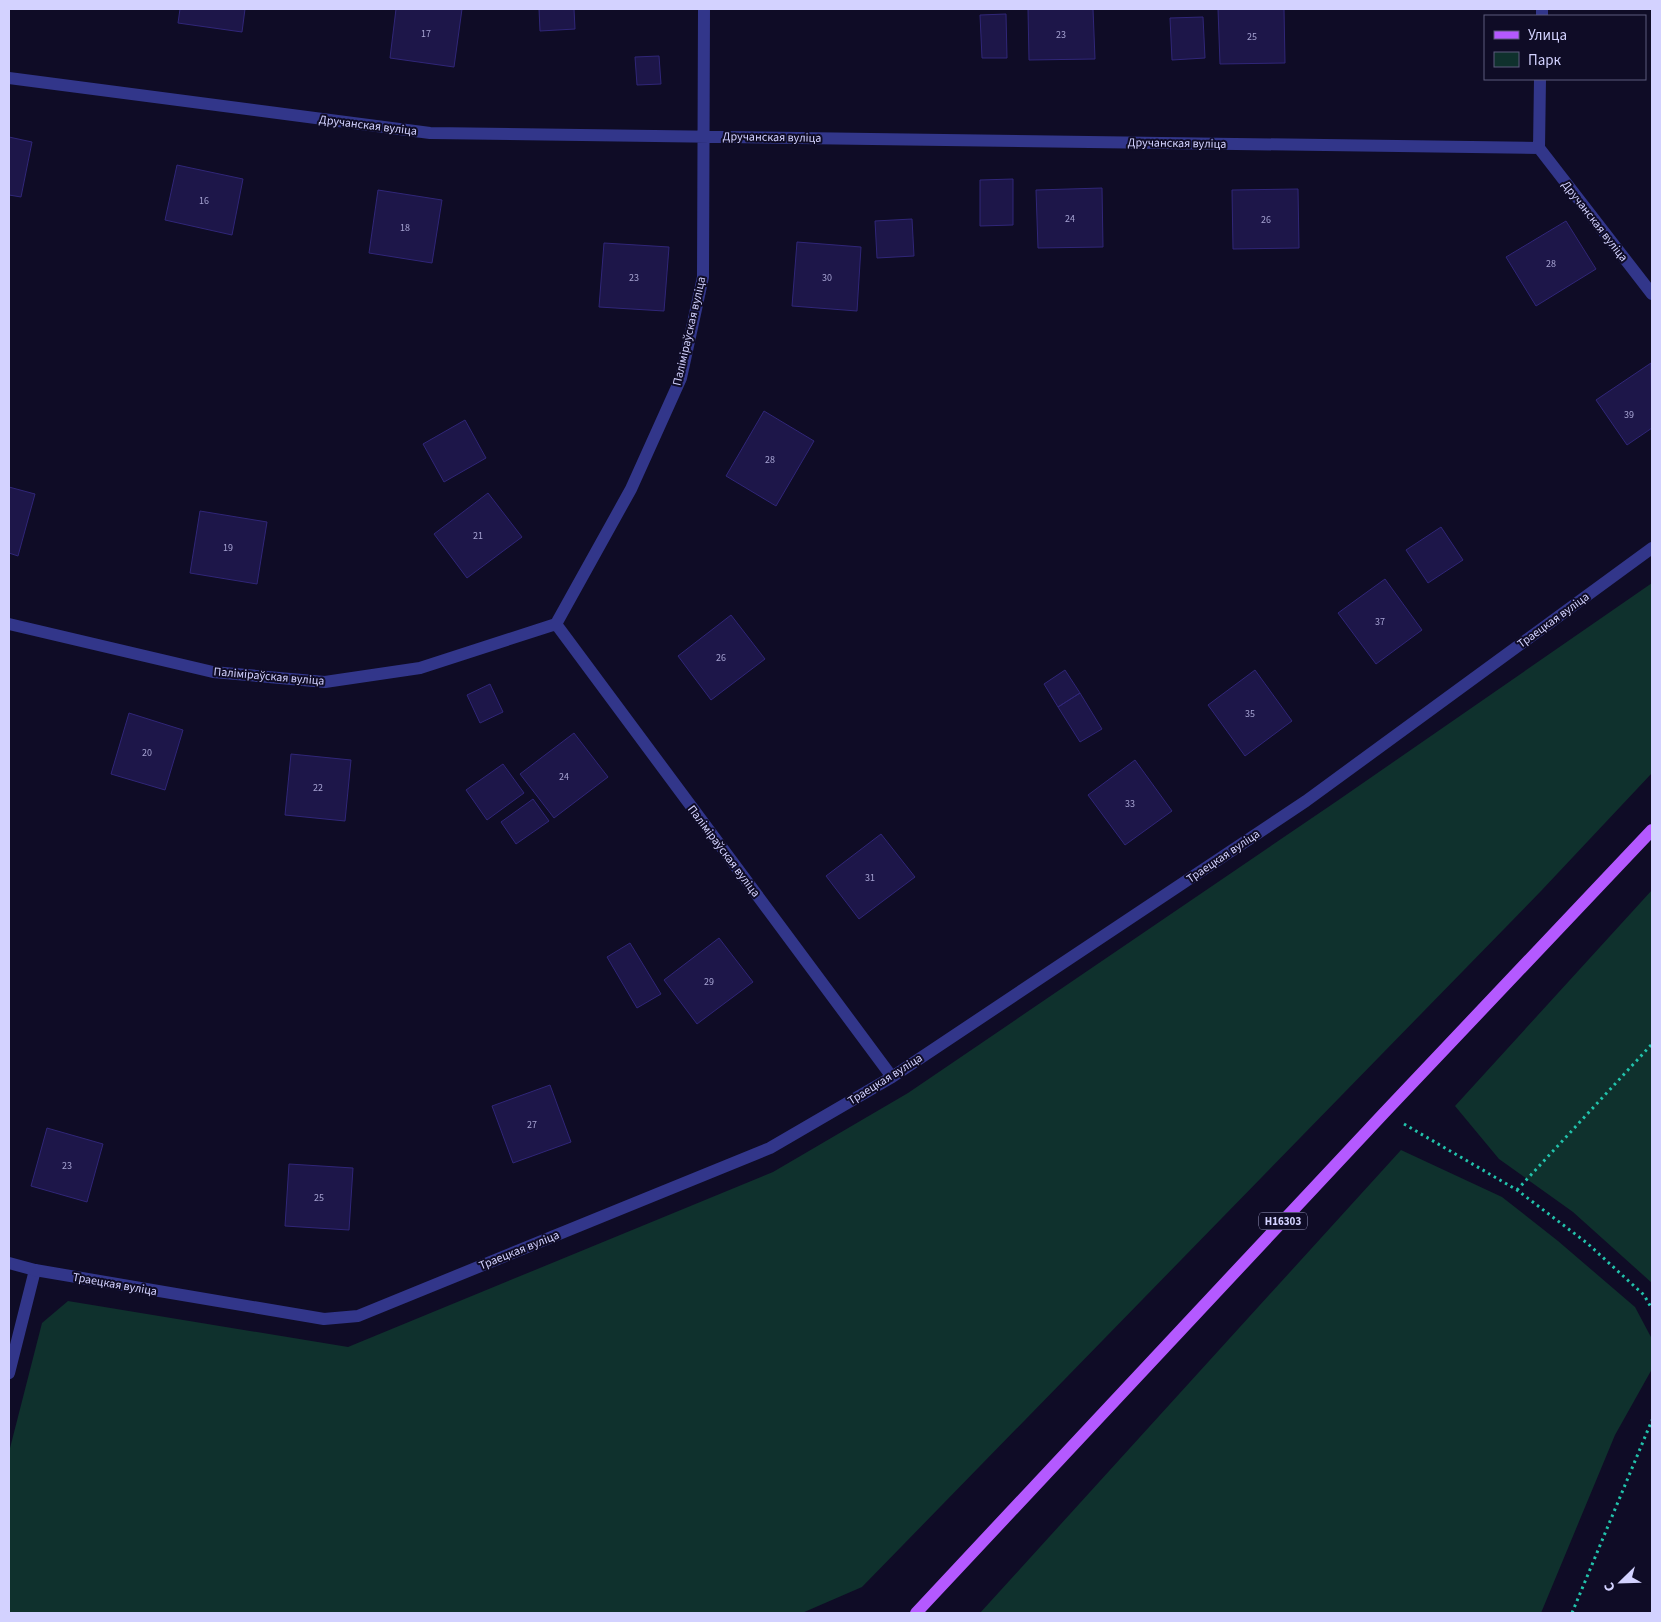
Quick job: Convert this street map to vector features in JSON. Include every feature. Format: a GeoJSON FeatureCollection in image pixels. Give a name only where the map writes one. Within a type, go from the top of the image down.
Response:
{"type":"FeatureCollection","features":[{"type":"Feature","properties":{"kind":"main road","name":"Н16303"},"geometry":{"type":"LineString","coordinates":[[916,1613],[1652,830]]}},
{"type":"Feature","properties":{"kind":"street","name":"Паліміраўская вуліца"},"geometry":{"type":"LineString","coordinates":[[9,624],[213,672],[325,682],[420,668],[556,624],[631,489],[681,378],[703,277],[704,9]]}},
{"type":"Feature","properties":{"kind":"street","name":"Дручанская вуліца"},"geometry":{"type":"LineString","coordinates":[[9,78],[430,133],[1539,148],[1652,294]]}},
{"type":"Feature","properties":{"kind":"street"},"geometry":{"type":"LineString","coordinates":[[1539,148],[1540,80]]}},
{"type":"Feature","properties":{"kind":"street","name":"Траецкая вуліца"},"geometry":{"type":"LineString","coordinates":[[9,1263],[35,1270],[324,1319],[358,1316],[770,1148],[892,1077],[1306,801],[1652,548]]}},
{"type":"Feature","properties":{"kind":"street","name":"Паліміраўская вуліца"},"geometry":{"type":"LineString","coordinates":[[556,624],[892,1077]]}},
{"type":"Feature","properties":{"kind":"street"},"geometry":{"type":"LineString","coordinates":[[9,1373],[35,1270]]}},
{"type":"Feature","properties":{"kind":"path"},"geometry":{"type":"LineString","coordinates":[[1517,1190],[1652,1044]]}},
{"type":"Feature","properties":{"kind":"path"},"geometry":{"type":"LineString","coordinates":[[1384,1113],[1517,1190],[1587,1243],[1644,1295],[1652,1309]]}},
{"type":"Feature","properties":{"kind":"path"},"geometry":{"type":"LineString","coordinates":[[1572,1613],[1652,1420]]}},
{"type":"Feature","properties":{"kind":"green space"},"geometry":{"type":"Polygon","coordinates":[[[1652,583],[1652,773],[1541,891],[862,1587],[802,1613],[9,1613],[9,1452],[42,1323],[68,1301],[348,1347],[773,1172],[908,1093],[1337,801],[1652,583]]]}},
{"type":"Feature","properties":{"kind":"green space"},"geometry":{"type":"Polygon","coordinates":[[[1652,890],[1652,1283],[1573,1212],[1499,1159],[1455,1106],[1652,890]]]}},
{"type":"Feature","properties":{"kind":"green space"},"geometry":{"type":"Polygon","coordinates":[[[1401,1150],[1502,1197],[1558,1241],[1635,1307],[1652,1339],[1652,1369],[1615,1435],[1541,1613],[980,1613],[1401,1150]]]}},
{"type":"Feature","properties":{"kind":"building"},"geometry":{"type":"Polygon","coordinates":[[[180,9],[245,9],[242,32],[178,23],[180,9]]]}},
{"type":"Feature","properties":{"kind":"building"},"geometry":{"type":"Polygon","coordinates":[[[396,9],[462,9],[454,67],[390,58],[396,9]]]}},
{"type":"Feature","properties":{"kind":"building"},"geometry":{"type":"Polygon","coordinates":[[[539,9],[574,9],[575,29],[540,31],[539,9]]]}},
{"type":"Feature","properties":{"kind":"building"},"geometry":{"type":"Polygon","coordinates":[[[1028,9],[1093,9],[1095,59],[1029,60],[1028,9]]]}},
{"type":"Feature","properties":{"kind":"building"},"geometry":{"type":"Polygon","coordinates":[[[1218,9],[1284,9],[1285,63],[1220,64],[1218,9]]]}},
{"type":"Feature","properties":{"kind":"building"},"geometry":{"type":"Polygon","coordinates":[[[1006,14],[1007,58],[982,58],[980,15],[1006,14]]]}},
{"type":"Feature","properties":{"kind":"building"},"geometry":{"type":"Polygon","coordinates":[[[1203,17],[1205,58],[1172,60],[1170,18],[1203,17]]]}},
{"type":"Feature","properties":{"kind":"building"},"geometry":{"type":"Polygon","coordinates":[[[659,56],[661,84],[637,85],[635,57],[659,56]]]}},
{"type":"Feature","properties":{"kind":"building"},"geometry":{"type":"Polygon","coordinates":[[[9,137],[32,142],[21,197],[9,195],[9,137]]]}},
{"type":"Feature","properties":{"kind":"building"},"geometry":{"type":"Polygon","coordinates":[[[177,165],[243,179],[232,235],[165,220],[177,165]]]}},
{"type":"Feature","properties":{"kind":"building"},"geometry":{"type":"Polygon","coordinates":[[[1013,179],[1013,225],[980,226],[980,180],[1013,179]]]}},
{"type":"Feature","properties":{"kind":"building"},"geometry":{"type":"Polygon","coordinates":[[[1102,188],[1103,247],[1038,248],[1036,190],[1102,188]]]}},
{"type":"Feature","properties":{"kind":"building"},"geometry":{"type":"Polygon","coordinates":[[[1298,189],[1299,248],[1233,249],[1232,190],[1298,189]]]}},
{"type":"Feature","properties":{"kind":"building"},"geometry":{"type":"Polygon","coordinates":[[[378,190],[442,200],[432,263],[369,253],[378,190]]]}},
{"type":"Feature","properties":{"kind":"building"},"geometry":{"type":"Polygon","coordinates":[[[912,219],[914,256],[877,258],[875,221],[912,219]]]}},
{"type":"Feature","properties":{"kind":"building"},"geometry":{"type":"Polygon","coordinates":[[[1566,221],[1596,269],[1536,306],[1506,257],[1566,221]]]}},
{"type":"Feature","properties":{"kind":"building"},"geometry":{"type":"Polygon","coordinates":[[[797,242],[861,247],[857,311],[792,306],[797,242]]]}},
{"type":"Feature","properties":{"kind":"building"},"geometry":{"type":"Polygon","coordinates":[[[604,243],[669,247],[664,311],[599,307],[604,243]]]}},
{"type":"Feature","properties":{"kind":"building"},"geometry":{"type":"Polygon","coordinates":[[[1651,363],[1652,428],[1627,445],[1596,400],[1651,363]]]}},
{"type":"Feature","properties":{"kind":"building"},"geometry":{"type":"Polygon","coordinates":[[[764,411],[814,441],[776,506],[726,476],[764,411]]]}},
{"type":"Feature","properties":{"kind":"building"},"geometry":{"type":"Polygon","coordinates":[[[465,420],[486,458],[444,482],[423,444],[465,420]]]}},
{"type":"Feature","properties":{"kind":"building"},"geometry":{"type":"Polygon","coordinates":[[[9,487],[35,494],[18,556],[9,553],[9,487]]]}},
{"type":"Feature","properties":{"kind":"building"},"geometry":{"type":"Polygon","coordinates":[[[488,493],[522,537],[467,578],[434,534],[488,493]]]}},
{"type":"Feature","properties":{"kind":"building"},"geometry":{"type":"Polygon","coordinates":[[[200,511],[267,522],[257,584],[190,573],[200,511]]]}},
{"type":"Feature","properties":{"kind":"building"},"geometry":{"type":"Polygon","coordinates":[[[1441,527],[1463,560],[1428,583],[1406,550],[1441,527]]]}},
{"type":"Feature","properties":{"kind":"building"},"geometry":{"type":"Polygon","coordinates":[[[1385,579],[1422,630],[1376,664],[1338,613],[1385,579]]]}},
{"type":"Feature","properties":{"kind":"building"},"geometry":{"type":"Polygon","coordinates":[[[731,615],[765,659],[711,700],[678,656],[731,615]]]}},
{"type":"Feature","properties":{"kind":"building"},"geometry":{"type":"Polygon","coordinates":[[[1065,670],[1080,693],[1058,707],[1044,684],[1065,670]]]}},
{"type":"Feature","properties":{"kind":"building"},"geometry":{"type":"Polygon","coordinates":[[[1255,670],[1292,721],[1245,756],[1208,705],[1255,670]]]}},
{"type":"Feature","properties":{"kind":"building"},"geometry":{"type":"Polygon","coordinates":[[[490,684],[503,712],[480,723],[467,695],[490,684]]]}},
{"type":"Feature","properties":{"kind":"building"},"geometry":{"type":"Polygon","coordinates":[[[1080,693],[1102,729],[1080,742],[1058,707],[1080,693]]]}},
{"type":"Feature","properties":{"kind":"building"},"geometry":{"type":"Polygon","coordinates":[[[129,713],[183,730],[165,790],[111,774],[129,713]]]}},
{"type":"Feature","properties":{"kind":"building"},"geometry":{"type":"Polygon","coordinates":[[[574,733],[608,777],[554,818],[520,774],[574,733]]]}},
{"type":"Feature","properties":{"kind":"building"},"geometry":{"type":"Polygon","coordinates":[[[291,754],[351,760],[345,821],[285,815],[291,754]]]}},
{"type":"Feature","properties":{"kind":"building"},"geometry":{"type":"Polygon","coordinates":[[[1135,760],[1172,811],[1125,845],[1088,795],[1135,760]]]}},
{"type":"Feature","properties":{"kind":"building"},"geometry":{"type":"Polygon","coordinates":[[[503,764],[524,793],[487,820],[466,790],[503,764]]]}},
{"type":"Feature","properties":{"kind":"building"},"geometry":{"type":"Polygon","coordinates":[[[533,799],[549,821],[516,844],[501,822],[533,799]]]}},
{"type":"Feature","properties":{"kind":"building"},"geometry":{"type":"Polygon","coordinates":[[[881,834],[915,877],[859,919],[826,876],[881,834]]]}},
{"type":"Feature","properties":{"kind":"building"},"geometry":{"type":"Polygon","coordinates":[[[719,938],[753,982],[697,1024],[664,980],[719,938]]]}},
{"type":"Feature","properties":{"kind":"building"},"geometry":{"type":"Polygon","coordinates":[[[630,943],[661,994],[637,1008],[607,957],[630,943]]]}},
{"type":"Feature","properties":{"kind":"building"},"geometry":{"type":"Polygon","coordinates":[[[550,1085],[571,1142],[513,1163],[492,1106],[550,1085]]]}},
{"type":"Feature","properties":{"kind":"building"},"geometry":{"type":"Polygon","coordinates":[[[47,1128],[103,1144],[87,1202],[31,1186],[47,1128]]]}},
{"type":"Feature","properties":{"kind":"building"},"geometry":{"type":"Polygon","coordinates":[[[289,1164],[353,1168],[349,1230],[285,1226],[289,1164]]]}}]}
